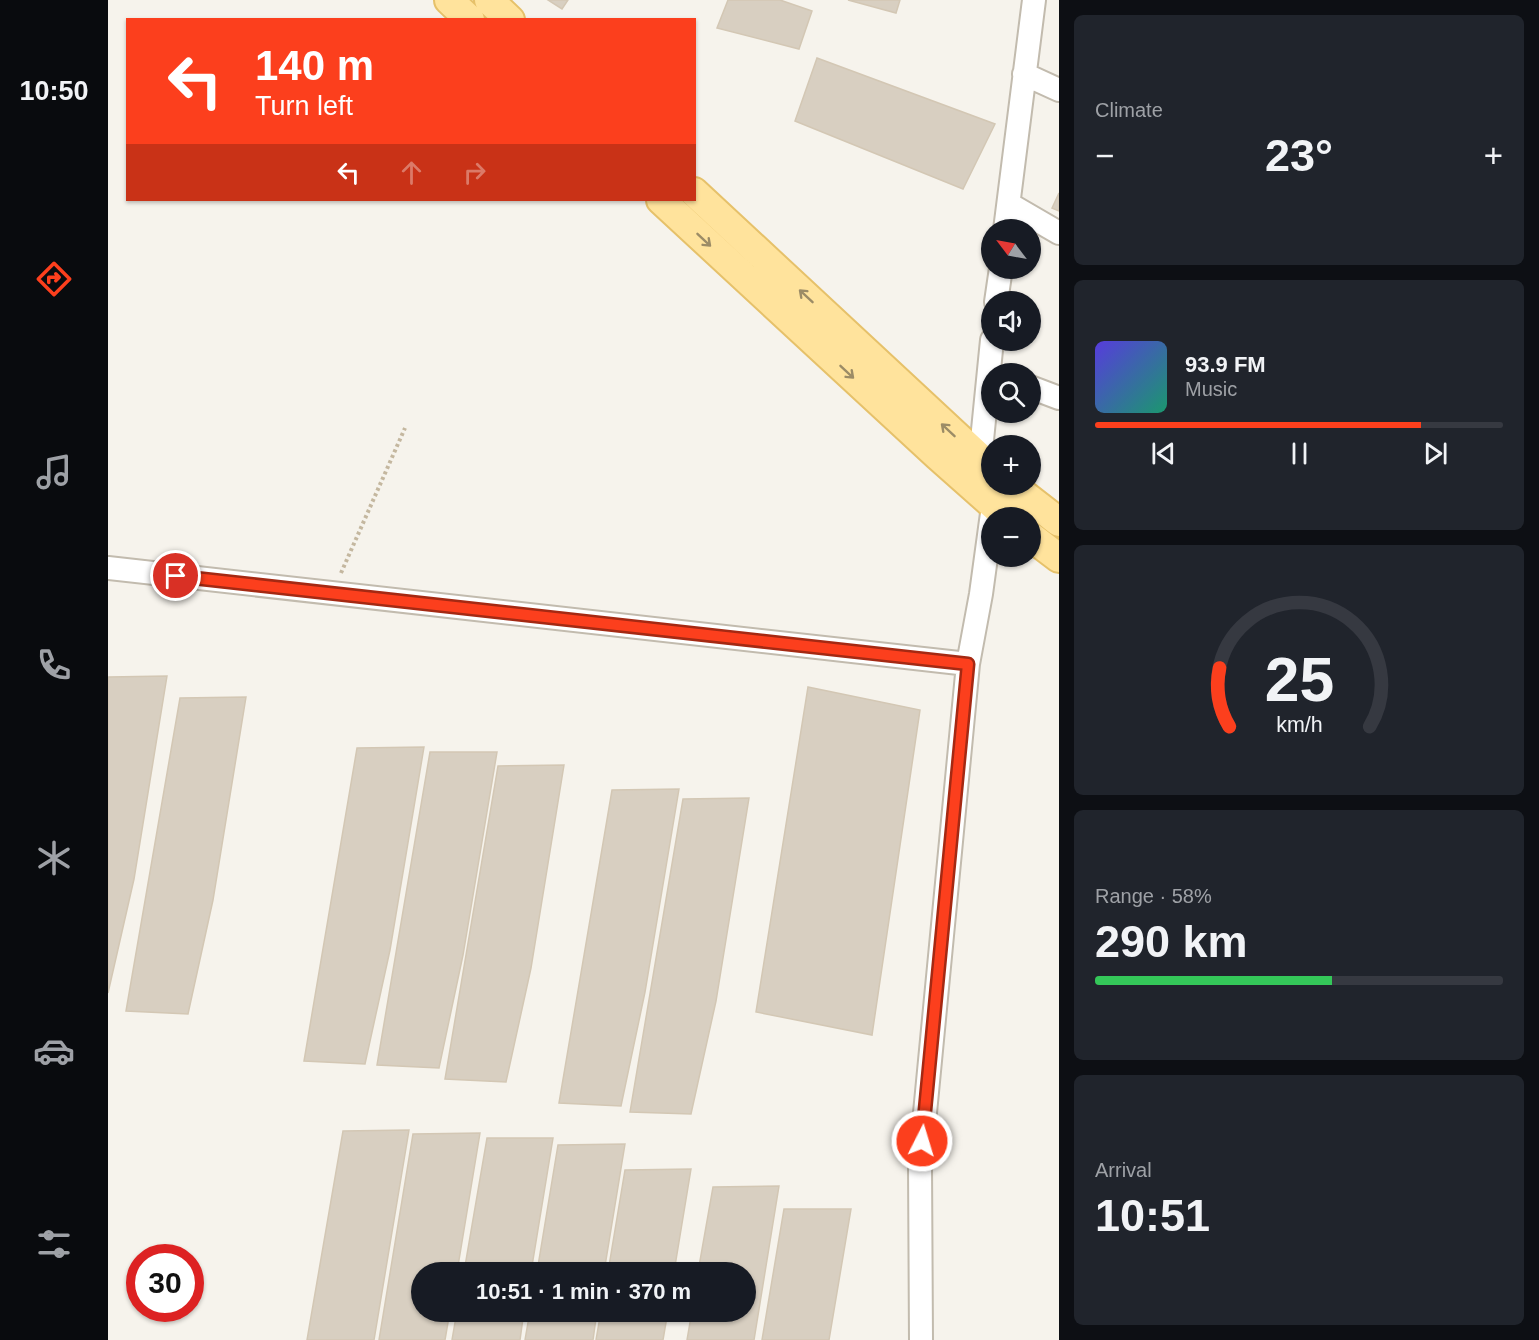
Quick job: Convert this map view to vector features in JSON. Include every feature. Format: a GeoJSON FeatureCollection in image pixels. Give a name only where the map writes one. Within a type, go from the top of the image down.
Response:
{"type":"FeatureCollection","features":[{"type":"Feature","properties":{"kind":"main road"},"geometry":{"type":"LineString","coordinates":[[489,0],[508,18]]}},
{"type":"Feature","properties":{"kind":"main road"},"geometry":{"type":"LineString","coordinates":[[696,194],[981,459]]}},
{"type":"Feature","properties":{"kind":"main road"},"geometry":{"type":"LineString","coordinates":[[662,201],[1004,503],[1059,522]]}},
{"type":"Feature","properties":{"kind":"main road"},"geometry":{"type":"LineString","coordinates":[[1041,544],[1059,558]]}},
{"type":"Feature","properties":{"kind":"street"},"geometry":{"type":"LineString","coordinates":[[1007,219],[1034,0]]}},
{"type":"Feature","properties":{"kind":"street"},"geometry":{"type":"LineString","coordinates":[[1024,74],[1059,90]]}},
{"type":"Feature","properties":{"kind":"street"},"geometry":{"type":"LineString","coordinates":[[1009,204],[1059,233]]}},
{"type":"Feature","properties":{"kind":"street"},"geometry":{"type":"LineString","coordinates":[[1041,391],[1059,398]]}},
{"type":"Feature","properties":{"kind":"street"},"geometry":{"type":"LineString","coordinates":[[921,1340],[920,1165],[968,664],[981,594],[1004,503]]}},
{"type":"Feature","properties":{"kind":"street"},"geometry":{"type":"LineString","coordinates":[[108,568],[968,664]]}},
{"type":"Feature","properties":{"kind":"path"},"geometry":{"type":"LineString","coordinates":[[333,593],[405,428]]}},
{"type":"Feature","properties":{"kind":"building"},"geometry":{"type":"Polygon","coordinates":[[[548,0],[568,0],[562,9],[548,0]]]}},
{"type":"Feature","properties":{"kind":"building"},"geometry":{"type":"Polygon","coordinates":[[[728,0],[780,0],[812,11],[799,49],[717,28],[728,0]]]}},
{"type":"Feature","properties":{"kind":"building"},"geometry":{"type":"Polygon","coordinates":[[[848,0],[900,0],[896,13],[848,0]]]}},
{"type":"Feature","properties":{"kind":"building"},"geometry":{"type":"Polygon","coordinates":[[[817,58],[995,124],[963,189],[795,121],[817,58]]]}},
{"type":"Feature","properties":{"kind":"building"},"geometry":{"type":"Polygon","coordinates":[[[1059,193],[1059,211],[1052,208],[1059,193]]]}},
{"type":"Feature","properties":{"kind":"building"},"geometry":{"type":"Polygon","coordinates":[[[167,676],[134,879],[108,993],[108,677],[167,676]]]}},
{"type":"Feature","properties":{"kind":"building"},"geometry":{"type":"Polygon","coordinates":[[[808,687],[920,710],[872,1035],[756,1012],[808,687]]]}},
{"type":"Feature","properties":{"kind":"building"},"geometry":{"type":"Polygon","coordinates":[[[246,697],[213,900],[188,1014],[126,1011],[180,698],[246,697]]]}},
{"type":"Feature","properties":{"kind":"building"},"geometry":{"type":"Polygon","coordinates":[[[424,747],[390,950],[365,1064],[304,1061],[357,748],[424,747]]]}},
{"type":"Feature","properties":{"kind":"building"},"geometry":{"type":"Polygon","coordinates":[[[430,752],[497,752],[463,955],[439,1068],[377,1065],[430,752]]]}},
{"type":"Feature","properties":{"kind":"building"},"geometry":{"type":"Polygon","coordinates":[[[564,765],[531,968],[506,1082],[445,1079],[498,766],[564,765]]]}},
{"type":"Feature","properties":{"kind":"building"},"geometry":{"type":"Polygon","coordinates":[[[679,789],[645,992],[621,1106],[559,1103],[612,790],[679,789]]]}},
{"type":"Feature","properties":{"kind":"building"},"geometry":{"type":"Polygon","coordinates":[[[749,798],[716,1001],[691,1114],[630,1112],[683,799],[749,798]]]}},
{"type":"Feature","properties":{"kind":"building"},"geometry":{"type":"Polygon","coordinates":[[[409,1130],[374,1340],[307,1340],[343,1131],[409,1130]]]}},
{"type":"Feature","properties":{"kind":"building"},"geometry":{"type":"Polygon","coordinates":[[[480,1133],[459,1262],[411,1262],[411,1322],[448,1322],[445,1340],[379,1340],[413,1134],[480,1133]]]}},
{"type":"Feature","properties":{"kind":"building"},"geometry":{"type":"Polygon","coordinates":[[[487,1138],[553,1138],[533,1262],[466,1262],[487,1138]]]}},
{"type":"Feature","properties":{"kind":"building"},"geometry":{"type":"Polygon","coordinates":[[[625,1144],[606,1262],[539,1262],[558,1145],[625,1144]]]}},
{"type":"Feature","properties":{"kind":"building"},"geometry":{"type":"Polygon","coordinates":[[[691,1169],[676,1262],[610,1262],[625,1170],[691,1169]]]}},
{"type":"Feature","properties":{"kind":"building"},"geometry":{"type":"Polygon","coordinates":[[[779,1186],[754,1340],[687,1340],[690,1322],[756,1322],[756,1262],[700,1262],[713,1187],[779,1186]]]}},
{"type":"Feature","properties":{"kind":"building"},"geometry":{"type":"Polygon","coordinates":[[[784,1209],[851,1209],[829,1340],[762,1340],[784,1209]]]}},
{"type":"Feature","properties":{"kind":"building"},"geometry":{"type":"Polygon","coordinates":[[[455,1322],[522,1322],[520,1340],[452,1340],[455,1322]]]}},
{"type":"Feature","properties":{"kind":"building"},"geometry":{"type":"Polygon","coordinates":[[[528,1322],[595,1322],[593,1340],[525,1340],[528,1322]]]}},
{"type":"Feature","properties":{"kind":"building"},"geometry":{"type":"Polygon","coordinates":[[[599,1322],[666,1322],[663,1340],[596,1340],[599,1322]]]}},
{"type":"Feature","properties":{"kind":"route"},"geometry":{"type":"LineString","coordinates":[[176,576],[968,664],[922,1141]]}}]}
